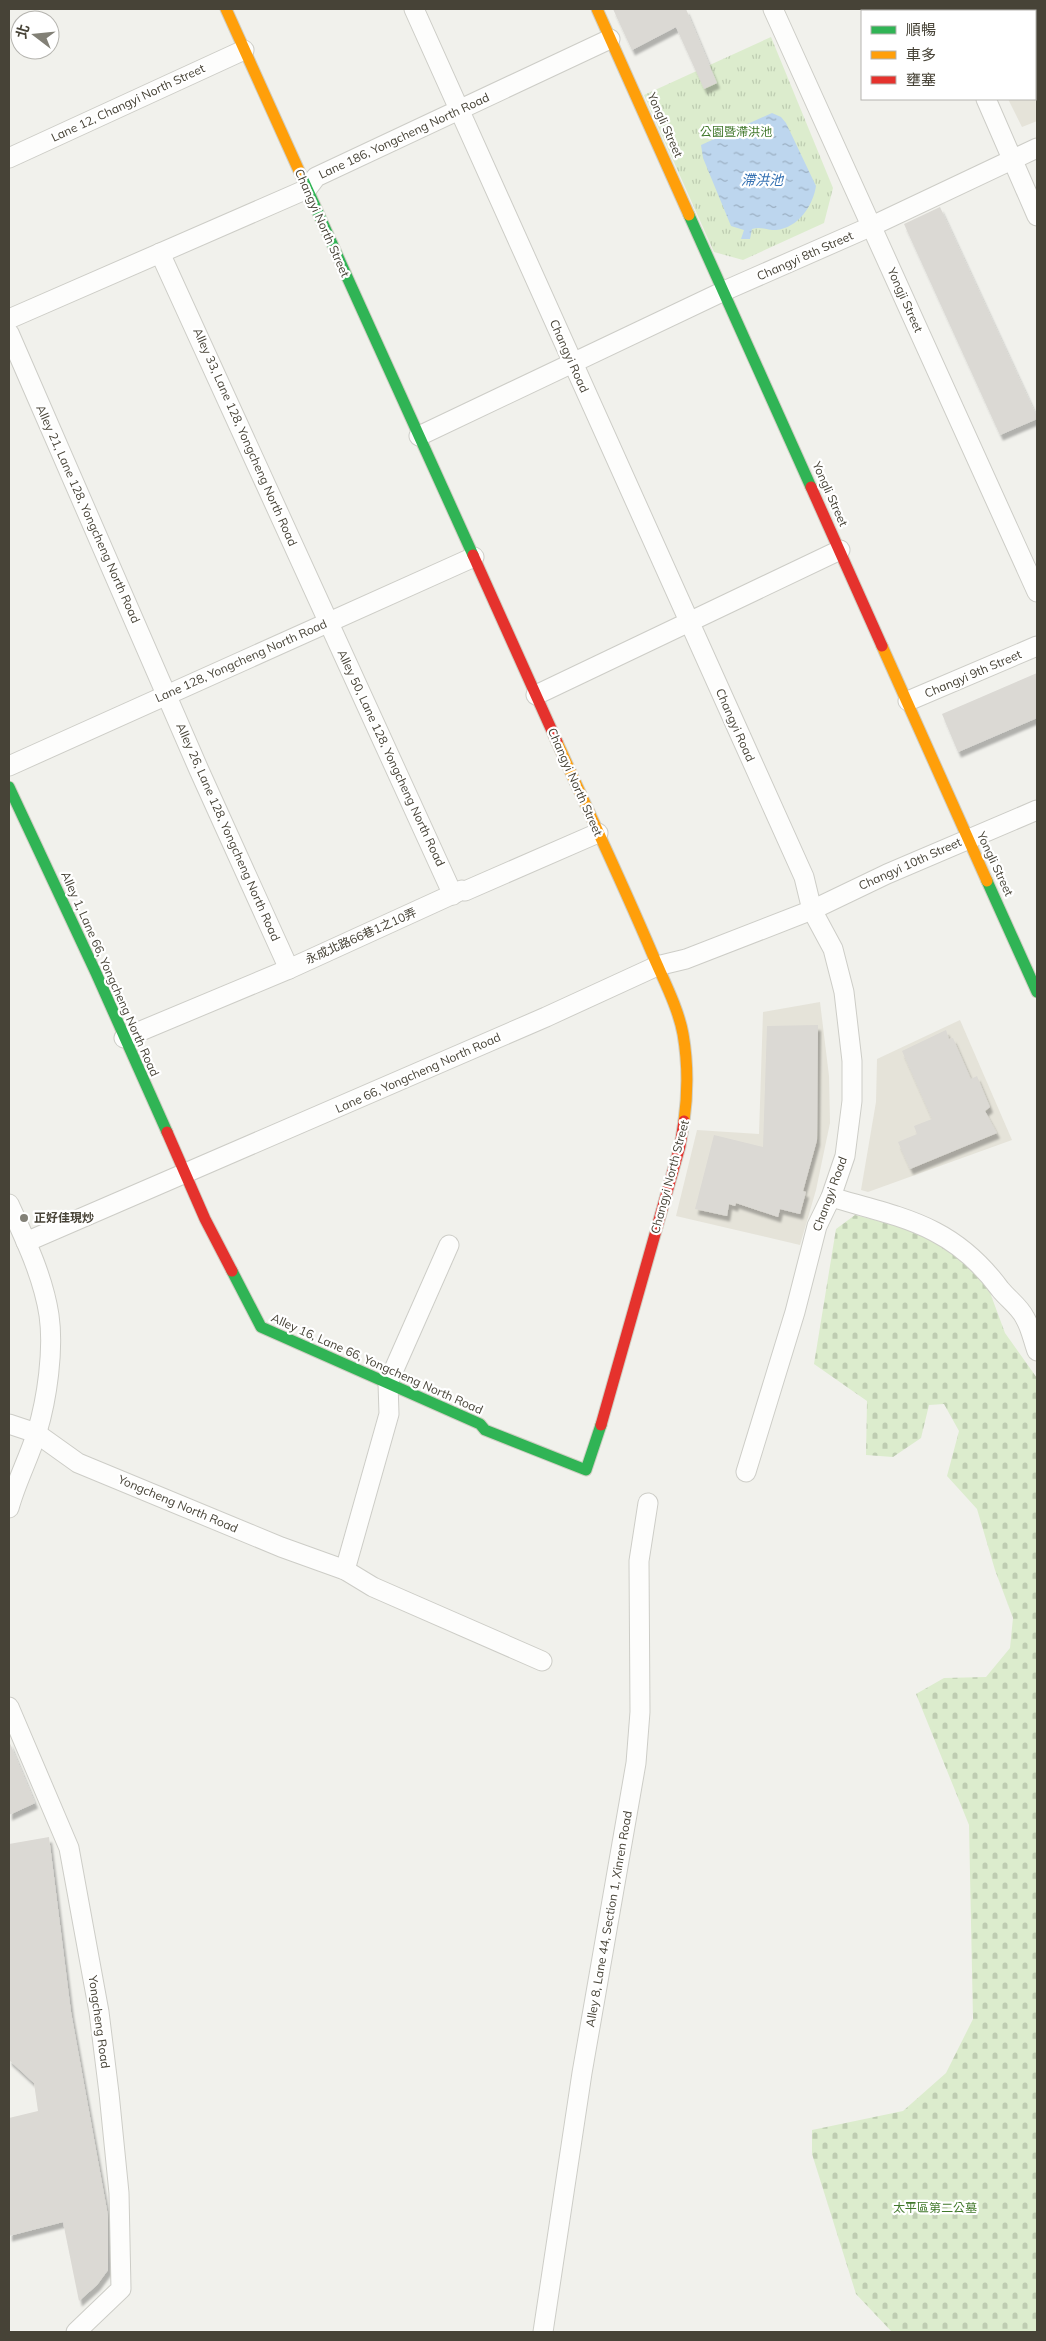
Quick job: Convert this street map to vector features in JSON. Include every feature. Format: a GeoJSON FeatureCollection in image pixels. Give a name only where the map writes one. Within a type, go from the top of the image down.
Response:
{"type":"FeatureCollection","features":[{"type":"Feature","properties":{"kind":"street","name":"Changyi North Street"},"geometry":{"type":"LineString","coordinates":[[226,9],[598,833],[616,869],[674,1006],[683,1033],[688,1073],[687,1114],[680,1146],[606,1410],[586,1470]]}},
{"type":"Feature","properties":{"kind":"street","name":"Changyi Road"},"geometry":{"type":"LineString","coordinates":[[414,9],[804,877],[812,910],[833,949],[844,992],[852,1061],[852,1102],[845,1156],[831,1197],[817,1226],[795,1312],[746,1472]]}},
{"type":"Feature","properties":{"kind":"street","name":"Yongli Street"},"geometry":{"type":"LineString","coordinates":[[596,9],[1037,992]]}},
{"type":"Feature","properties":{"kind":"street","name":"Yongji Street"},"geometry":{"type":"LineString","coordinates":[[773,9],[1037,592]]}},
{"type":"Feature","properties":{"kind":"street","name":"Lane 186, Yongcheng North Road"},"geometry":{"type":"LineString","coordinates":[[9,320],[306,189],[316,177],[610,39]]}},
{"type":"Feature","properties":{"kind":"street","name":"Lane 12, Changyi North Street"},"geometry":{"type":"LineString","coordinates":[[11,157],[244,50]]}},
{"type":"Feature","properties":{"kind":"street"},"geometry":{"type":"LineString","coordinates":[[986,100],[1037,216]]}},
{"type":"Feature","properties":{"kind":"street","name":"Changyi 8th Street"},"geometry":{"type":"LineString","coordinates":[[572,363],[724,291],[872,226],[1037,148]]}},
{"type":"Feature","properties":{"kind":"street","name":"Alley 33, Lane 128, Yongcheng North Road"},"geometry":{"type":"LineString","coordinates":[[160,253],[329,622]]}},
{"type":"Feature","properties":{"kind":"street","name":"Alley 21, Lane 128, Yongcheng North Road"},"geometry":{"type":"LineString","coordinates":[[9,333],[167,695]]}},
{"type":"Feature","properties":{"kind":"street"},"geometry":{"type":"LineString","coordinates":[[419,436],[572,363]]}},
{"type":"Feature","properties":{"kind":"street"},"geometry":{"type":"LineString","coordinates":[[536,695],[840,550]]}},
{"type":"Feature","properties":{"kind":"street","name":"Lane 128, Yongcheng North Road"},"geometry":{"type":"LineString","coordinates":[[9,766],[474,557]]}},
{"type":"Feature","properties":{"kind":"street","name":"Alley 50, Lane 128, Yongcheng North Road"},"geometry":{"type":"LineString","coordinates":[[329,622],[453,895]]}},
{"type":"Feature","properties":{"kind":"street","name":"Changyi 9th Street"},"geometry":{"type":"LineString","coordinates":[[908,701],[1037,646]]}},
{"type":"Feature","properties":{"kind":"street","name":"Alley 26, Lane 128, Yongcheng North Road"},"geometry":{"type":"LineString","coordinates":[[167,695],[289,969]]}},
{"type":"Feature","properties":{"kind":"street","name":"Alley 1, Lane 66, Yongcheng North Road"},"geometry":{"type":"LineString","coordinates":[[9,787],[72,920],[184,1173]]}},
{"type":"Feature","properties":{"kind":"street","name":"Changyi 10th Street"},"geometry":{"type":"LineString","coordinates":[[812,910],[849,891],[1037,810]]}},
{"type":"Feature","properties":{"kind":"street","name":"永成北路66巷1之10弄"},"geometry":{"type":"LineString","coordinates":[[124,1038],[289,969],[453,895],[598,833]]}},
{"type":"Feature","properties":{"kind":"street","name":"Lane 66, Yongcheng North Road"},"geometry":{"type":"LineString","coordinates":[[26,1242],[528,1025],[657,966],[686,959],[812,910]]}},
{"type":"Feature","properties":{"kind":"street","name":"Alley 16, Lane 66, Yongcheng North Road"},"geometry":{"type":"LineString","coordinates":[[184,1173],[261,1327],[480,1424],[485,1430],[586,1470]]}},
{"type":"Feature","properties":{"kind":"street"},"geometry":{"type":"LineString","coordinates":[[831,1197],[915,1221],[946,1236],[972,1255],[1002,1291],[1031,1315],[1037,1350]]}},
{"type":"Feature","properties":{"kind":"street"},"geometry":{"type":"LineString","coordinates":[[9,1204],[40,1280],[49,1324],[50,1351],[42,1416],[9,1504]]}},
{"type":"Feature","properties":{"kind":"street"},"geometry":{"type":"LineString","coordinates":[[345,1570],[389,1414],[388,1383],[449,1245]]}},
{"type":"Feature","properties":{"kind":"street","name":"Yongcheng North Road"},"geometry":{"type":"LineString","coordinates":[[9,1424],[36,1433],[78,1463],[281,1547],[345,1570],[373,1587],[542,1661]]}},
{"type":"Feature","properties":{"kind":"street","name":"Alley 8, Lane 44, Section 1, Xinren Road"},"geometry":{"type":"LineString","coordinates":[[543,2332],[582,2073],[636,1763],[640,1712],[639,1562],[648,1503]]}},
{"type":"Feature","properties":{"kind":"street","name":"Yongcheng Road"},"geometry":{"type":"LineString","coordinates":[[9,1707],[69,1848],[99,2012],[109,2093],[119,2193],[121,2289],[76,2332]]}},
{"type":"Feature","properties":{"kind":"shaded area"},"geometry":{"type":"Polygon","coordinates":[[[1036,50],[1037,121],[1022,127],[1008,100],[1036,100],[1036,50]]]}},
{"type":"Feature","properties":{"kind":"shaded area"},"geometry":{"type":"Polygon","coordinates":[[[820,1002],[829,1076],[830,1123],[816,1190],[800,1245],[676,1216],[697,1130],[759,1134],[763,1012],[820,1002]]]}},
{"type":"Feature","properties":{"kind":"shaded area"},"geometry":{"type":"Polygon","coordinates":[[[960,1020],[1012,1140],[868,1192],[861,1190],[876,1102],[877,1059],[960,1020]]]}},
{"type":"Feature","properties":{"kind":"green space","name":"公園暨滯洪池"},"geometry":{"type":"Polygon","coordinates":[[[771,37],[833,188],[824,223],[743,260],[714,252],[644,95],[771,37]]]}},
{"type":"Feature","properties":{"kind":"green space","name":"太平區第二公墓"},"geometry":{"type":"Polygon","coordinates":[[[855,1215],[905,1228],[958,1254],[985,1279],[1005,1333],[1037,1378],[1037,2332],[892,2332],[856,2294],[812,2154],[812,2130],[903,2111],[946,2073],[973,2019],[969,1825],[916,1694],[944,1678],[986,1677],[1010,1648],[1013,1618],[995,1570],[977,1509],[947,1476],[959,1431],[944,1404],[929,1405],[921,1438],[893,1457],[866,1455],[867,1401],[814,1364],[836,1229],[855,1215]]]}},
{"type":"Feature","properties":{"kind":"water","name":"滯洪池"},"geometry":{"type":"Polygon","coordinates":[[[772,113],[781,117],[786,123],[816,186],[808,208],[791,225],[776,230],[755,228],[752,229],[750,239],[741,239],[744,230],[731,226],[703,158],[701,145],[772,113]]]}},
{"type":"Feature","properties":{"kind":"building"},"geometry":{"type":"Polygon","coordinates":[[[613,9],[686,9],[717,83],[704,89],[676,27],[632,50],[613,9]]]}},
{"type":"Feature","properties":{"kind":"building"},"geometry":{"type":"Polygon","coordinates":[[[940,207],[1037,417],[1037,419],[1000,435],[904,224],[940,207]]]}},
{"type":"Feature","properties":{"kind":"building"},"geometry":{"type":"Polygon","coordinates":[[[1037,673],[1037,718],[958,752],[942,714],[1037,673]]]}},
{"type":"Feature","properties":{"kind":"building"},"geometry":{"type":"Polygon","coordinates":[[[818,1025],[817,1140],[803,1191],[806,1192],[800,1214],[780,1209],[778,1217],[736,1203],[735,1206],[729,1204],[727,1216],[695,1209],[714,1135],[763,1147],[767,1026],[818,1025]]]}},
{"type":"Feature","properties":{"kind":"building"},"geometry":{"type":"Polygon","coordinates":[[[946,1030],[949,1039],[953,1038],[971,1079],[977,1076],[990,1107],[985,1111],[997,1133],[910,1169],[898,1142],[917,1134],[914,1126],[932,1119],[902,1051],[946,1030]]]}},
{"type":"Feature","properties":{"kind":"building"},"geometry":{"type":"Polygon","coordinates":[[[9,1741],[35,1803],[9,1815],[9,1741]]]}},
{"type":"Feature","properties":{"kind":"building"},"geometry":{"type":"Polygon","coordinates":[[[49,1837],[71,2012],[108,2216],[108,2270],[97,2285],[79,2301],[63,2222],[9,2236],[9,2118],[38,2111],[34,2083],[9,2060],[9,1844],[49,1837]]]}},
{"type":"Feature","properties":{"kind":"traffic: fast"},"geometry":{"type":"LineString","coordinates":[[300,173],[473,555]]}},
{"type":"Feature","properties":{"kind":"traffic: fast"},"geometry":{"type":"LineString","coordinates":[[689,215],[811,487]]}},
{"type":"Feature","properties":{"kind":"traffic: fast"},"geometry":{"type":"LineString","coordinates":[[9,787],[96,973],[167,1132]]}},
{"type":"Feature","properties":{"kind":"traffic: fast"},"geometry":{"type":"LineString","coordinates":[[987,881],[1037,992]]}},
{"type":"Feature","properties":{"kind":"traffic: fast"},"geometry":{"type":"LineString","coordinates":[[232,1271],[261,1327],[480,1424],[485,1430],[586,1470],[601,1425]]}},
{"type":"Feature","properties":{"kind":"traffic: slow"},"geometry":{"type":"LineString","coordinates":[[226,9],[300,173]]}},
{"type":"Feature","properties":{"kind":"traffic: slow"},"geometry":{"type":"LineString","coordinates":[[597,9],[689,215]]}},
{"type":"Feature","properties":{"kind":"traffic: slow"},"geometry":{"type":"LineString","coordinates":[[882,646],[987,881]]}},
{"type":"Feature","properties":{"kind":"traffic: slow"},"geometry":{"type":"LineString","coordinates":[[557,742],[629,900],[678,1014],[685,1045],[687,1067],[684,1121]]}},
{"type":"Feature","properties":{"kind":"traffic: jam"},"geometry":{"type":"LineString","coordinates":[[811,487],[882,646]]}},
{"type":"Feature","properties":{"kind":"traffic: jam"},"geometry":{"type":"LineString","coordinates":[[473,555],[557,742]]}},
{"type":"Feature","properties":{"kind":"traffic: jam"},"geometry":{"type":"LineString","coordinates":[[601,1425],[680,1146],[684,1121]]}},
{"type":"Feature","properties":{"kind":"traffic: jam"},"geometry":{"type":"LineString","coordinates":[[167,1132],[205,1219],[232,1271]]}},
{"type":"Feature","properties":{"kind":"place","name":"正好佳現炒"},"geometry":{"type":"Point","coordinates":[24,1218]}}]}
